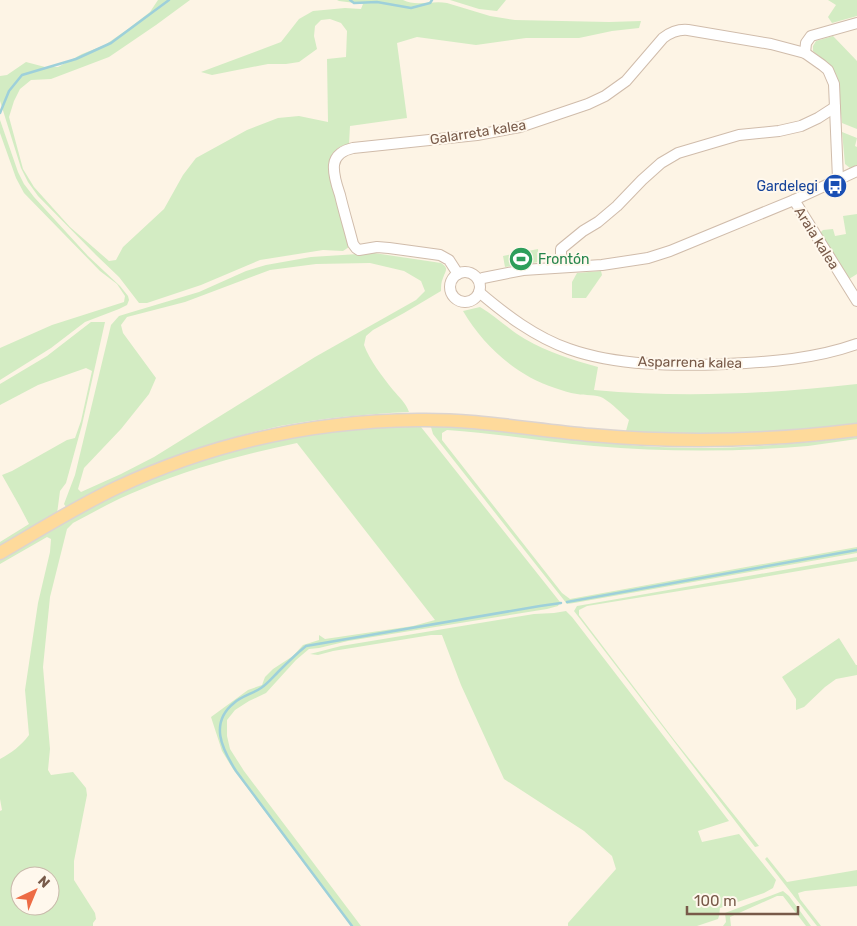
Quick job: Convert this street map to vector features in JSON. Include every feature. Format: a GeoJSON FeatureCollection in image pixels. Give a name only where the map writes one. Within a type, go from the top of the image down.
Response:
{"type":"FeatureCollection","features":[{"type":"Feature","properties":{"kind":"main road"},"geometry":{"type":"LineString","coordinates":[[0,553],[85,504],[171,465],[239,443],[324,426],[379,421],[456,421],[481,422],[591,435],[682,440],[781,437],[857,430]]}},
{"type":"Feature","properties":{"kind":"street"},"geometry":{"type":"LineString","coordinates":[[805,53],[806,42],[811,36],[857,22]]}},
{"type":"Feature","properties":{"kind":"street","name":"Galarreta kalea"},"geometry":{"type":"LineString","coordinates":[[458,274],[449,260],[440,255],[389,248],[377,247],[359,250],[356,248],[353,244],[336,183],[334,170],[336,158],[346,150],[477,135],[520,127],[588,104],[605,96],[626,81],[663,38],[679,29],[771,44],[805,53],[822,65],[832,77],[834,84],[838,179]]}},
{"type":"Feature","properties":{"kind":"street"},"geometry":{"type":"LineString","coordinates":[[561,267],[560,249],[598,222],[617,206],[642,180],[678,153],[739,135],[779,131],[801,126],[835,107]]}},
{"type":"Feature","properties":{"kind":"street"},"geometry":{"type":"LineString","coordinates":[[479,281],[483,278],[522,270],[602,265],[648,258],[670,252],[794,200],[857,171]]}},
{"type":"Feature","properties":{"kind":"street","name":"Araia kalea"},"geometry":{"type":"LineString","coordinates":[[794,200],[857,301]]}},
{"type":"Feature","properties":{"kind":"street"},"geometry":{"type":"LineString","coordinates":[[464,272],[475,276],[479,281],[479,292],[469,302],[458,300],[450,290],[453,278],[464,272]]}},
{"type":"Feature","properties":{"kind":"street","name":"Asparrena kalea"},"geometry":{"type":"LineString","coordinates":[[479,292],[500,310],[526,328],[568,349],[629,362],[672,365],[751,363],[808,357],[829,353],[857,344]]}},
{"type":"Feature","properties":{"kind":"green space"},"geometry":{"type":"Polygon","coordinates":[[[158,0],[190,0],[109,57],[51,79],[31,80],[20,89],[9,117],[23,169],[34,187],[70,227],[109,261],[116,260],[123,247],[164,209],[183,175],[196,158],[247,130],[278,118],[299,116],[328,122],[327,59],[346,57],[347,31],[341,23],[330,19],[321,20],[315,26],[314,36],[317,49],[299,62],[268,64],[212,75],[201,72],[281,42],[299,19],[313,11],[345,8],[361,9],[363,4],[337,0],[403,0],[413,3],[442,2],[490,16],[515,20],[641,21],[639,28],[579,38],[526,38],[476,45],[417,37],[397,43],[407,118],[350,126],[349,144],[337,149],[329,162],[328,167],[349,247],[343,251],[323,250],[260,260],[201,285],[147,303],[139,303],[119,277],[38,196],[28,182],[21,168],[0,101],[0,76],[7,75],[26,62],[45,67],[58,67],[82,54],[105,45],[150,12],[158,0]]]}},
{"type":"Feature","properties":{"kind":"green space"},"geometry":{"type":"Polygon","coordinates":[[[450,0],[506,0],[497,11],[479,9],[450,0]]]}},
{"type":"Feature","properties":{"kind":"green space"},"geometry":{"type":"Polygon","coordinates":[[[828,0],[857,0],[857,16],[832,23],[828,17],[836,5],[828,0]]]}},
{"type":"Feature","properties":{"kind":"green space"},"geometry":{"type":"Polygon","coordinates":[[[833,36],[857,61],[857,129],[842,123],[837,76],[832,68],[813,51],[816,41],[833,36]]]}},
{"type":"Feature","properties":{"kind":"green space"},"geometry":{"type":"Polygon","coordinates":[[[0,120],[24,184],[88,256],[120,286],[129,300],[127,305],[119,309],[85,322],[51,348],[0,380],[0,348],[52,325],[124,302],[125,296],[117,284],[100,271],[24,193],[16,178],[0,133],[0,120]]]}},
{"type":"Feature","properties":{"kind":"green space"},"geometry":{"type":"Polygon","coordinates":[[[842,132],[857,138],[855,146],[857,147],[857,165],[850,168],[845,164],[842,132]]]}},
{"type":"Feature","properties":{"kind":"green space"},"geometry":{"type":"Polygon","coordinates":[[[857,214],[857,274],[849,279],[819,234],[823,230],[833,229],[835,236],[846,234],[843,216],[857,214]]]}},
{"type":"Feature","properties":{"kind":"green space","name":"Frontón"},"geometry":{"type":"Polygon","coordinates":[[[538,249],[539,262],[505,267],[503,256],[538,249]]]}},
{"type":"Feature","properties":{"kind":"green space"},"geometry":{"type":"Polygon","coordinates":[[[374,253],[441,263],[445,266],[441,291],[373,330],[366,336],[364,345],[370,357],[409,412],[312,421],[280,426],[224,440],[143,469],[66,507],[64,504],[75,475],[111,325],[119,316],[199,292],[246,271],[266,265],[311,257],[374,253]],[[370,263],[316,264],[270,270],[185,302],[127,317],[121,325],[123,333],[156,378],[149,394],[121,429],[84,468],[78,489],[81,492],[154,457],[315,357],[416,300],[425,291],[421,281],[404,271],[370,263]]]}},
{"type":"Feature","properties":{"kind":"green space"},"geometry":{"type":"Polygon","coordinates":[[[601,271],[602,275],[586,298],[572,298],[572,282],[577,273],[601,271]]]}},
{"type":"Feature","properties":{"kind":"green space"},"geometry":{"type":"Polygon","coordinates":[[[480,307],[534,344],[579,362],[598,367],[594,390],[660,394],[726,394],[857,384],[857,423],[742,433],[626,431],[629,420],[603,398],[571,393],[540,382],[514,367],[490,347],[463,311],[480,307]]]}},
{"type":"Feature","properties":{"kind":"green space"},"geometry":{"type":"Polygon","coordinates":[[[91,322],[105,322],[82,425],[66,483],[60,491],[57,514],[0,547],[0,542],[29,524],[2,475],[67,440],[75,438],[81,421],[92,371],[86,368],[38,385],[0,405],[0,384],[47,356],[91,322]]]}},
{"type":"Feature","properties":{"kind":"green space"},"geometry":{"type":"Polygon","coordinates":[[[385,427],[421,427],[560,602],[558,606],[547,609],[309,649],[296,660],[266,693],[235,710],[227,720],[227,736],[230,749],[244,771],[361,926],[351,926],[233,769],[222,751],[211,717],[248,690],[262,685],[265,677],[273,669],[293,656],[303,645],[319,640],[319,635],[325,639],[413,626],[435,620],[297,443],[218,462],[161,481],[107,505],[73,523],[67,529],[50,597],[43,667],[50,749],[48,770],[51,775],[73,772],[86,788],[87,795],[74,861],[74,880],[95,913],[96,919],[93,926],[0,926],[0,811],[2,810],[0,799],[0,759],[16,749],[29,735],[25,690],[38,603],[50,552],[51,539],[47,537],[0,564],[0,559],[123,491],[166,473],[248,447],[332,432],[385,427]]]}},
{"type":"Feature","properties":{"kind":"green space"},"geometry":{"type":"Polygon","coordinates":[[[431,427],[472,428],[574,440],[684,448],[757,446],[857,437],[857,439],[808,446],[701,451],[594,446],[447,430],[442,433],[442,440],[562,593],[570,599],[857,547],[857,553],[567,604],[433,434],[431,427]]]}},
{"type":"Feature","properties":{"kind":"green space"},"geometry":{"type":"Polygon","coordinates":[[[857,557],[857,561],[587,606],[579,610],[579,615],[675,741],[759,846],[755,847],[574,611],[577,606],[857,557]]]}},
{"type":"Feature","properties":{"kind":"green space"},"geometry":{"type":"Polygon","coordinates":[[[566,611],[729,821],[698,831],[702,842],[739,834],[776,880],[773,888],[764,893],[720,908],[718,919],[697,926],[568,926],[568,923],[616,869],[612,856],[584,831],[504,779],[461,685],[442,635],[431,635],[318,655],[310,654],[341,646],[534,614],[566,611]]]}},
{"type":"Feature","properties":{"kind":"green space"},"geometry":{"type":"Polygon","coordinates":[[[839,638],[857,665],[857,675],[836,679],[804,707],[796,710],[796,699],[782,677],[839,638]]]}},
{"type":"Feature","properties":{"kind":"green space"},"geometry":{"type":"Polygon","coordinates":[[[767,857],[787,882],[857,870],[857,886],[798,893],[800,899],[821,926],[817,926],[765,859],[767,857]]]}},
{"type":"Feature","properties":{"kind":"green space"},"geometry":{"type":"Polygon","coordinates":[[[783,891],[789,896],[811,926],[806,926],[783,896],[777,896],[730,917],[731,926],[723,926],[726,922],[725,913],[783,891]]]}},
{"type":"Feature","properties":{"kind":"waterway"},"geometry":{"type":"LineString","coordinates":[[0,113],[9,91],[22,75],[76,59],[111,43],[169,0]]}},
{"type":"Feature","properties":{"kind":"waterway"},"geometry":{"type":"LineString","coordinates":[[350,0],[354,3],[377,2],[411,8],[430,3],[432,0]]}},
{"type":"Feature","properties":{"kind":"waterway"},"geometry":{"type":"LineString","coordinates":[[567,602],[857,550]]}},
{"type":"Feature","properties":{"kind":"waterway"},"geometry":{"type":"LineString","coordinates":[[352,926],[231,763],[220,736],[222,719],[226,711],[237,701],[263,686],[306,646],[561,603]]}},
{"type":"Feature","properties":{"kind":"place","name":"Gardelegi"},"geometry":{"type":"Point","coordinates":[835,186]}},
{"type":"Feature","properties":{"kind":"place","name":"Frontón"},"geometry":{"type":"Point","coordinates":[521,259]}}]}
